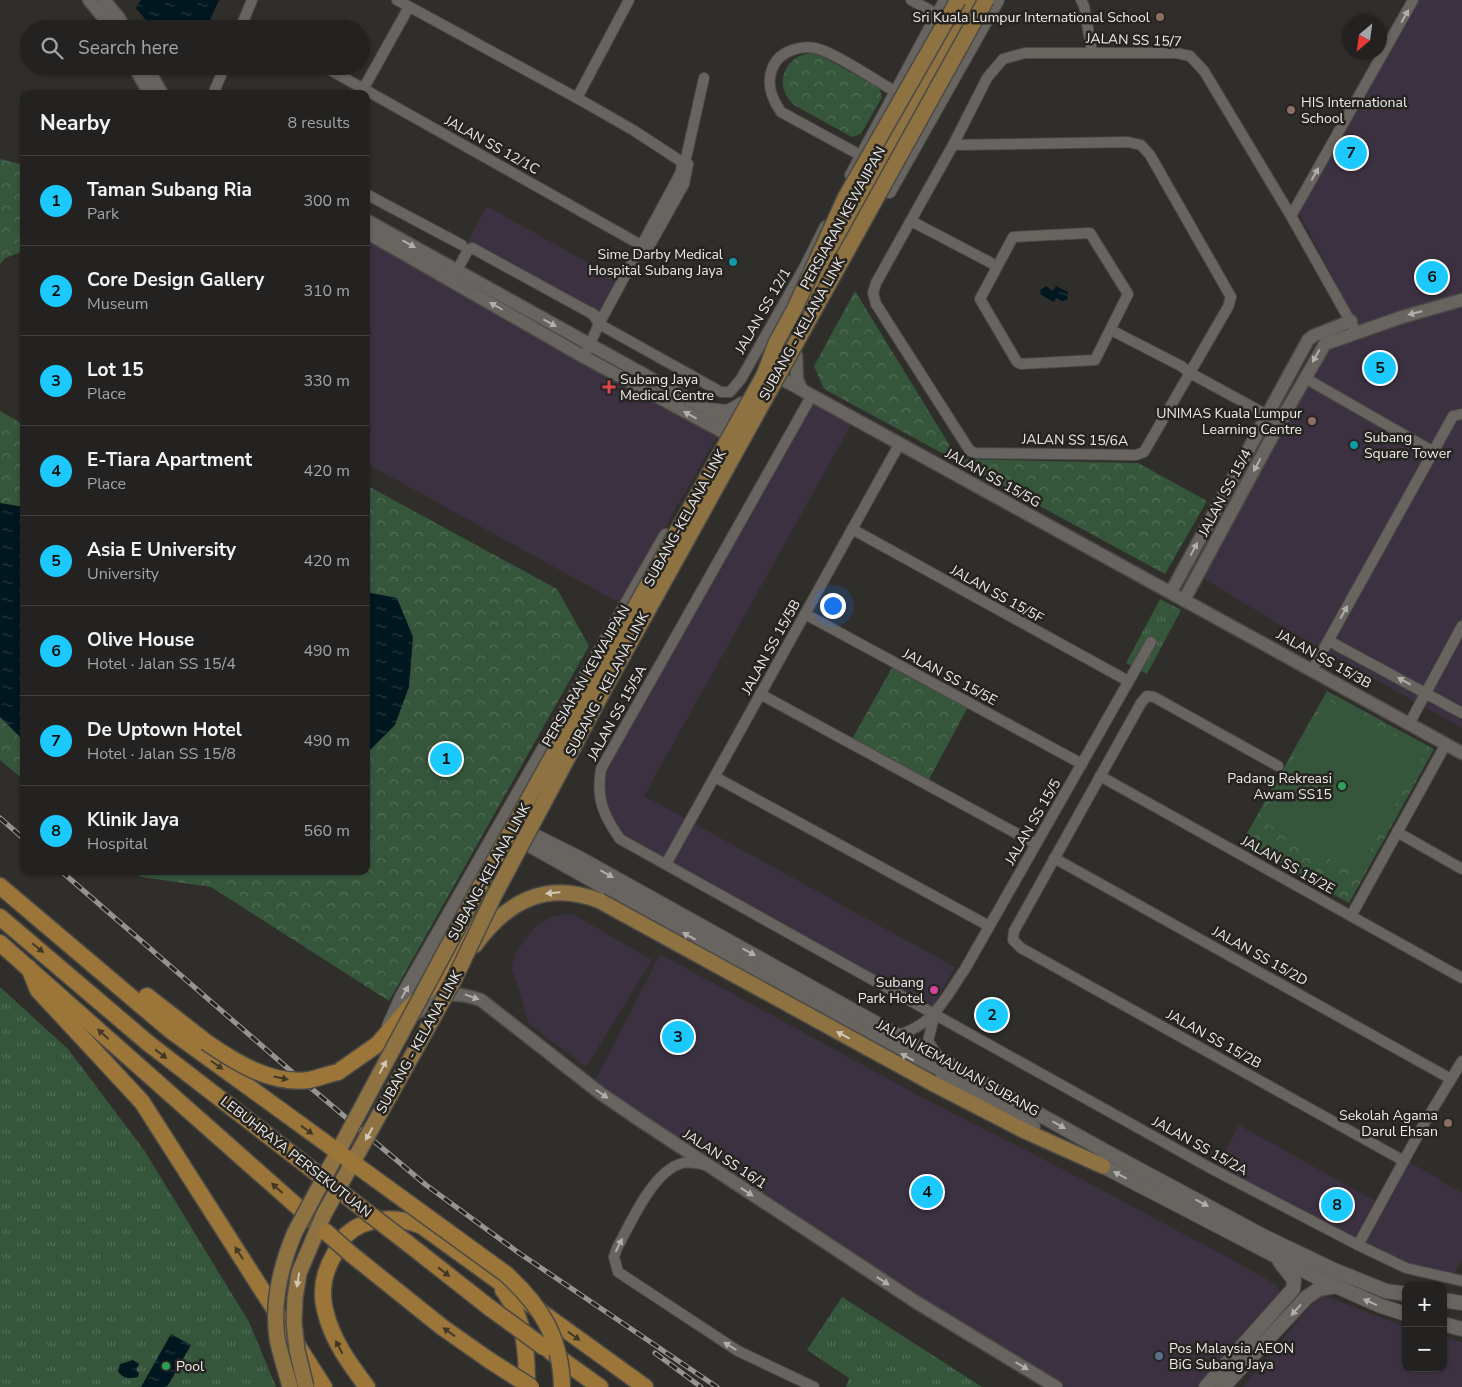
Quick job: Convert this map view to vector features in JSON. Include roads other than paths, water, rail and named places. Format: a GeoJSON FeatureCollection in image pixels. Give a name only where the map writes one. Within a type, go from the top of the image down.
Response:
{"type":"FeatureCollection","features":[{"type":"Feature","properties":{"kind":"highway"},"geometry":{"type":"LineString","coordinates":[[111,979],[137,989],[206,1042],[241,1065],[292,1080],[308,1080],[338,1072],[365,1055],[446,972],[472,924],[523,844]]}},
{"type":"Feature","properties":{"kind":"highway"},"geometry":{"type":"LineString","coordinates":[[0,886],[170,1030],[506,1274],[520,1287],[540,1311],[557,1346],[562,1387]]}},
{"type":"Feature","properties":{"kind":"highway","name":"LEBUHRAYA PERSEKUTUAN"},"geometry":{"type":"LineString","coordinates":[[0,917],[148,1043],[490,1308],[600,1387]]}},
{"type":"Feature","properties":{"kind":"highway"},"geometry":{"type":"LineString","coordinates":[[0,943],[351,1254],[435,1321],[529,1387]]}},
{"type":"Feature","properties":{"kind":"highway"},"geometry":{"type":"LineString","coordinates":[[29,968],[38,990],[142,1102],[324,1387]]}},
{"type":"Feature","properties":{"kind":"highway"},"geometry":{"type":"LineString","coordinates":[[367,1387],[341,1352],[330,1330],[324,1308],[324,1279],[344,1236],[356,1228],[386,1218],[404,1219],[422,1226],[645,1387]]}},
{"type":"Feature","properties":{"kind":"highway"},"geometry":{"type":"LineString","coordinates":[[477,1267],[499,1285],[518,1314],[527,1357],[529,1387]]}},
{"type":"Feature","properties":{"kind":"highway"},"geometry":{"type":"LineString","coordinates":[[313,1368],[318,1387]]}},
{"type":"Feature","properties":{"kind":"main road"},"geometry":{"type":"LineString","coordinates":[[764,376],[776,343],[795,308],[845,198],[958,0]]}},
{"type":"Feature","properties":{"kind":"main road","name":"PERSIARAN KEWAJIPAN"},"geometry":{"type":"LineString","coordinates":[[384,1036],[402,997],[742,404],[963,0]]}},
{"type":"Feature","properties":{"kind":"main road","name":"SUBANG - KELANA LINK"},"geometry":{"type":"LineString","coordinates":[[764,376],[971,0]]}},
{"type":"Feature","properties":{"kind":"main road","name":"SUBANG - KELANA LINK"},"geometry":{"type":"LineString","coordinates":[[306,1387],[297,1350],[294,1322],[299,1273],[324,1214],[453,982],[494,896],[610,677],[986,0]]}},
{"type":"Feature","properties":{"kind":"main road","name":"PERSIARAN KEWAJIPAN"},"geometry":{"type":"LineString","coordinates":[[523,844],[539,802],[796,355],[997,0]]}},
{"type":"Feature","properties":{"kind":"main road"},"geometry":{"type":"LineString","coordinates":[[728,428],[745,441],[796,347],[808,332]]}},
{"type":"Feature","properties":{"kind":"main road","name":"SUBANG-KELANA LINK"},"geometry":{"type":"LineString","coordinates":[[290,1387],[277,1339],[276,1316],[282,1270],[295,1232],[478,890],[764,376]]}},
{"type":"Feature","properties":{"kind":"main road"},"geometry":{"type":"LineString","coordinates":[[708,410],[728,412],[742,404]]}},
{"type":"Feature","properties":{"kind":"main road"},"geometry":{"type":"LineString","coordinates":[[515,802],[513,824],[523,844]]}},
{"type":"Feature","properties":{"kind":"main road"},"geometry":{"type":"LineString","coordinates":[[539,802],[540,825],[564,850]]}},
{"type":"Feature","properties":{"kind":"main road","name":"JALAN KEMAJUAN SUBANG"},"geometry":{"type":"LineString","coordinates":[[1402,1293],[1386,1291],[1343,1274],[1263,1236],[1105,1151],[564,850],[530,833],[523,844],[1103,1166],[1272,1255],[1381,1306],[1402,1313]]}},
{"type":"Feature","properties":{"kind":"main road"},"geometry":{"type":"LineString","coordinates":[[453,982],[485,931],[513,906],[540,894],[553,892],[584,895],[600,901],[932,1083],[1025,1131],[1103,1166]]}},
{"type":"Feature","properties":{"kind":"main road"},"geometry":{"type":"LineString","coordinates":[[613,921],[625,900]]}},
{"type":"Feature","properties":{"kind":"main road"},"geometry":{"type":"LineString","coordinates":[[1206,1387],[1293,1288],[1294,1280],[1291,1273],[1272,1255]]}},
{"type":"Feature","properties":{"kind":"main road"},"geometry":{"type":"LineString","coordinates":[[1223,1387],[1307,1297],[1319,1289],[1336,1286]]}},
{"type":"Feature","properties":{"kind":"main road"},"geometry":{"type":"LineString","coordinates":[[1447,1301],[1462,1303]]}},
{"type":"Feature","properties":{"kind":"main road"},"geometry":{"type":"LineString","coordinates":[[1447,1325],[1462,1329]]}},
{"type":"Feature","properties":{"kind":"street"},"geometry":{"type":"LineString","coordinates":[[89,0],[106,20]]}},
{"type":"Feature","properties":{"kind":"street"},"geometry":{"type":"LineString","coordinates":[[104,0],[121,20]]}},
{"type":"Feature","properties":{"kind":"street"},"geometry":{"type":"LineString","coordinates":[[244,20],[252,0]]}},
{"type":"Feature","properties":{"kind":"street"},"geometry":{"type":"LineString","coordinates":[[397,0],[633,130],[644,132],[684,160]]}},
{"type":"Feature","properties":{"kind":"street"},"geometry":{"type":"LineString","coordinates":[[577,98],[628,0]]}},
{"type":"Feature","properties":{"kind":"street"},"geometry":{"type":"LineString","coordinates":[[911,0],[937,14]]}},
{"type":"Feature","properties":{"kind":"street"},"geometry":{"type":"LineString","coordinates":[[896,92],[821,50],[804,47],[786,53],[773,67],[769,84],[773,101],[781,112],[860,155],[896,92],[944,0]]}},
{"type":"Feature","properties":{"kind":"street"},"geometry":{"type":"LineString","coordinates":[[1081,0],[1084,6],[1092,52]]}},
{"type":"Feature","properties":{"kind":"street"},"geometry":{"type":"LineString","coordinates":[[1291,216],[1414,0]]}},
{"type":"Feature","properties":{"kind":"street"},"geometry":{"type":"LineString","coordinates":[[363,90],[409,7]]}},
{"type":"Feature","properties":{"kind":"street","name":"JALAN SS 15/7"},"geometry":{"type":"LineString","coordinates":[[911,221],[987,78],[1003,59],[1025,53],[1176,53],[1190,56],[1204,72],[1291,216],[1354,326]]}},
{"type":"Feature","properties":{"kind":"street"},"geometry":{"type":"LineString","coordinates":[[139,75],[148,90]]}},
{"type":"Feature","properties":{"kind":"street"},"geometry":{"type":"LineString","coordinates":[[151,75],[160,90]]}},
{"type":"Feature","properties":{"kind":"street"},"geometry":{"type":"LineString","coordinates":[[216,90],[221,75]]}},
{"type":"Feature","properties":{"kind":"street","name":"JALAN SS 12/1C"},"geometry":{"type":"LineString","coordinates":[[337,75],[360,90]]}},
{"type":"Feature","properties":{"kind":"street"},"geometry":{"type":"LineString","coordinates":[[584,357],[645,247],[681,172],[704,78]]}},
{"type":"Feature","properties":{"kind":"street","name":"JALAN SS 12/1C"},"geometry":{"type":"LineString","coordinates":[[370,95],[645,247]]}},
{"type":"Feature","properties":{"kind":"street"},"geometry":{"type":"LineString","coordinates":[[870,139],[883,146]]}},
{"type":"Feature","properties":{"kind":"street","name":"JALAN SS 15/6A"},"geometry":{"type":"LineString","coordinates":[[911,221],[876,283],[873,293],[876,304],[970,450],[976,452],[1136,455],[1144,452],[1228,307],[1231,297],[1150,155],[1141,145],[1128,142],[953,145]]}},
{"type":"Feature","properties":{"kind":"street","name":"JALAN SS 12/1"},"geometry":{"type":"LineString","coordinates":[[602,325],[721,392],[730,392],[741,379],[806,262],[860,155]]}},
{"type":"Feature","properties":{"kind":"street"},"geometry":{"type":"LineString","coordinates":[[370,196],[462,245]]}},
{"type":"Feature","properties":{"kind":"street"},"geometry":{"type":"LineString","coordinates":[[911,221],[997,266]]}},
{"type":"Feature","properties":{"kind":"street"},"geometry":{"type":"LineString","coordinates":[[370,222],[584,357],[728,428]]}},
{"type":"Feature","properties":{"kind":"street"},"geometry":{"type":"LineString","coordinates":[[1090,233],[1128,294],[1111,330],[1095,360],[1021,364],[1017,362],[980,299],[1015,236],[1090,233]]}},
{"type":"Feature","properties":{"kind":"street"},"geometry":{"type":"LineString","coordinates":[[370,234],[590,345],[708,410],[728,428]]}},
{"type":"Feature","properties":{"kind":"street"},"geometry":{"type":"LineString","coordinates":[[454,275],[468,250],[472,248],[592,313],[602,325]]}},
{"type":"Feature","properties":{"kind":"street","name":"JALAN SS 15/4"},"geometry":{"type":"LineString","coordinates":[[1171,592],[1310,338],[1462,300]]}},
{"type":"Feature","properties":{"kind":"street","name":"JALAN SS 15/4"},"geometry":{"type":"LineString","coordinates":[[1184,600],[1325,344],[1354,326]]}},
{"type":"Feature","properties":{"kind":"street"},"geometry":{"type":"LineString","coordinates":[[1111,330],[1282,419]]}},
{"type":"Feature","properties":{"kind":"street"},"geometry":{"type":"LineString","coordinates":[[796,355],[797,379],[806,392]]}},
{"type":"Feature","properties":{"kind":"street"},"geometry":{"type":"LineString","coordinates":[[1305,378],[1434,452]]}},
{"type":"Feature","properties":{"kind":"street","name":"JALAN SS 15/5G"},"geometry":{"type":"LineString","coordinates":[[782,379],[1171,592]]}},
{"type":"Feature","properties":{"kind":"street","name":"JALAN SS 15/5A"},"geometry":{"type":"LineString","coordinates":[[806,392],[601,769],[598,789],[606,820],[620,839],[935,1014]]}},
{"type":"Feature","properties":{"kind":"street"},"geometry":{"type":"LineString","coordinates":[[1312,670],[1453,416],[1462,414]]}},
{"type":"Feature","properties":{"kind":"street","name":"JALAN SS 15/5B"},"geometry":{"type":"LineString","coordinates":[[666,864],[900,443]]}},
{"type":"Feature","properties":{"kind":"street","name":"JALAN SS 15/5F"},"geometry":{"type":"LineString","coordinates":[[852,529],[1128,681]]}},
{"type":"Feature","properties":{"kind":"street","name":"JALAN SS 15/3B"},"geometry":{"type":"LineString","coordinates":[[1171,592],[1462,753]]}},
{"type":"Feature","properties":{"kind":"street","name":"JALAN SS 15/5E"},"geometry":{"type":"LineString","coordinates":[[805,614],[1082,764]]}},
{"type":"Feature","properties":{"kind":"street"},"geometry":{"type":"LineString","coordinates":[[1409,724],[1462,626]]}},
{"type":"Feature","properties":{"kind":"street"},"geometry":{"type":"LineString","coordinates":[[1329,640],[1462,713]]}},
{"type":"Feature","properties":{"kind":"street","name":"JALAN SS 15/5"},"geometry":{"type":"LineString","coordinates":[[939,1057],[928,1041],[935,1014],[989,926],[1151,642]]}},
{"type":"Feature","properties":{"kind":"street"},"geometry":{"type":"LineString","coordinates":[[760,694],[1036,844]]}},
{"type":"Feature","properties":{"kind":"street"},"geometry":{"type":"LineString","coordinates":[[1054,858],[1141,703],[1147,696],[1154,697],[1278,766]]}},
{"type":"Feature","properties":{"kind":"street"},"geometry":{"type":"LineString","coordinates":[[1350,916],[1446,744]]}},
{"type":"Feature","properties":{"kind":"street","name":"JALAN SS 15/2E"},"geometry":{"type":"LineString","coordinates":[[1100,776],[1462,978]]}},
{"type":"Feature","properties":{"kind":"street"},"geometry":{"type":"LineString","coordinates":[[714,777],[989,926]]}},
{"type":"Feature","properties":{"kind":"street"},"geometry":{"type":"LineString","coordinates":[[1397,832],[1462,869]]}},
{"type":"Feature","properties":{"kind":"street","name":"JALAN SS 15/2B"},"geometry":{"type":"LineString","coordinates":[[1054,858],[1014,931],[1013,940],[1021,948],[1404,1161]]}},
{"type":"Feature","properties":{"kind":"street","name":"JALAN SS 15/2D"},"geometry":{"type":"LineString","coordinates":[[1054,858],[1451,1079]]}},
{"type":"Feature","properties":{"kind":"street","name":"JALAN SS 16/1"},"geometry":{"type":"LineString","coordinates":[[384,1036],[445,995],[462,994],[481,1000],[600,1093],[706,1165],[916,1302],[1056,1387]]}},
{"type":"Feature","properties":{"kind":"street","name":"JALAN SS 15/5"},"geometry":{"type":"LineString","coordinates":[[898,1035],[921,1026],[935,1014]]}},
{"type":"Feature","properties":{"kind":"street","name":"JALAN SS 15/2A"},"geometry":{"type":"LineString","coordinates":[[935,1014],[1212,1169],[1358,1245],[1406,1268],[1462,1281]]}},
{"type":"Feature","properties":{"kind":"street"},"geometry":{"type":"LineString","coordinates":[[1358,1245],[1462,1061]]}},
{"type":"Feature","properties":{"kind":"street"},"geometry":{"type":"LineString","coordinates":[[706,1165],[685,1162],[672,1166],[661,1175],[617,1248],[614,1257],[618,1272],[738,1351],[814,1387]]}},
{"type":"Feature","properties":{"kind":"water"},"geometry":{"type":"Polygon","coordinates":[[[141,0],[219,0],[210,20],[146,20],[136,8],[141,0]]]}},
{"type":"Feature","properties":{"kind":"water"},"geometry":{"type":"Polygon","coordinates":[[[1046,286],[1053,291],[1056,286],[1068,292],[1067,300],[1062,301],[1056,298],[1054,302],[1041,295],[1040,290],[1046,286]]]}},
{"type":"Feature","properties":{"kind":"water"},"geometry":{"type":"Polygon","coordinates":[[[0,503],[20,506],[20,737],[0,717],[0,503]]]}},
{"type":"Feature","properties":{"kind":"water"},"geometry":{"type":"Polygon","coordinates":[[[370,593],[397,598],[413,637],[409,687],[395,725],[370,750],[370,593]]]}},
{"type":"Feature","properties":{"kind":"water","name":"Pool"},"geometry":{"type":"Polygon","coordinates":[[[171,1334],[191,1345],[167,1387],[141,1387],[171,1334]]]}},
{"type":"Feature","properties":{"kind":"water"},"geometry":{"type":"Polygon","coordinates":[[[133,1360],[139,1364],[136,1370],[139,1373],[138,1377],[122,1376],[118,1371],[120,1364],[133,1360]]]}},
{"type":"Feature","properties":{"kind":"railway"},"geometry":{"type":"LineString","coordinates":[[0,818],[20,836]]}},
{"type":"Feature","properties":{"kind":"railway"},"geometry":{"type":"LineString","coordinates":[[66,875],[292,1072],[426,1185],[519,1253],[717,1387]]}},
{"type":"Feature","properties":{"kind":"railway"},"geometry":{"type":"LineString","coordinates":[[655,1353],[701,1387]]}},
{"type":"Feature","properties":{"kind":"place","name":"Sri Kuala Lumpur International School"},"geometry":{"type":"Point","coordinates":[1160,17]}},
{"type":"Feature","properties":{"kind":"place","name":"HIS International School"},"geometry":{"type":"Point","coordinates":[1291,110]}},
{"type":"Feature","properties":{"kind":"place","name":"De Uptown Hotel"},"geometry":{"type":"Point","coordinates":[1351,153]}},
{"type":"Feature","properties":{"kind":"place","name":"Sime Darby Medical Hospital Subang Jaya"},"geometry":{"type":"Point","coordinates":[733,262]}},
{"type":"Feature","properties":{"kind":"place","name":"Olive House"},"geometry":{"type":"Point","coordinates":[1432,277]}},
{"type":"Feature","properties":{"kind":"place","name":"Asia E University"},"geometry":{"type":"Point","coordinates":[1380,368]}},
{"type":"Feature","properties":{"kind":"place","name":"Subang Jaya Medical Centre"},"geometry":{"type":"Point","coordinates":[609,387]}},
{"type":"Feature","properties":{"kind":"place","name":"UNIMAS Kuala Lumpur Learning Centre"},"geometry":{"type":"Point","coordinates":[1312,421]}},
{"type":"Feature","properties":{"kind":"place","name":"Subang Square Tower"},"geometry":{"type":"Point","coordinates":[1354,445]}},
{"type":"Feature","properties":{"kind":"place","name":"Taman Subang Ria"},"geometry":{"type":"Point","coordinates":[446,759]}},
{"type":"Feature","properties":{"kind":"place","name":"Padang Rekreasi Awam SS15"},"geometry":{"type":"Point","coordinates":[1342,786]}},
{"type":"Feature","properties":{"kind":"place","name":"Subang Park Hotel"},"geometry":{"type":"Point","coordinates":[934,990]}},
{"type":"Feature","properties":{"kind":"place","name":"Core Design Gallery"},"geometry":{"type":"Point","coordinates":[992,1015]}},
{"type":"Feature","properties":{"kind":"place","name":"Lot 15"},"geometry":{"type":"Point","coordinates":[678,1037]}},
{"type":"Feature","properties":{"kind":"place","name":"Sekolah Agama Darul Ehsan"},"geometry":{"type":"Point","coordinates":[1448,1123]}},
{"type":"Feature","properties":{"kind":"place","name":"E-Tiara Apartment"},"geometry":{"type":"Point","coordinates":[927,1192]}},
{"type":"Feature","properties":{"kind":"place","name":"Klinik Jaya"},"geometry":{"type":"Point","coordinates":[1337,1205]}},
{"type":"Feature","properties":{"kind":"place","name":"Pos Malaysia AEON BiG Subang Jaya"},"geometry":{"type":"Point","coordinates":[1159,1356]}},
{"type":"Feature","properties":{"kind":"place","name":"Pool"},"geometry":{"type":"Point","coordinates":[166,1366]}}]}
